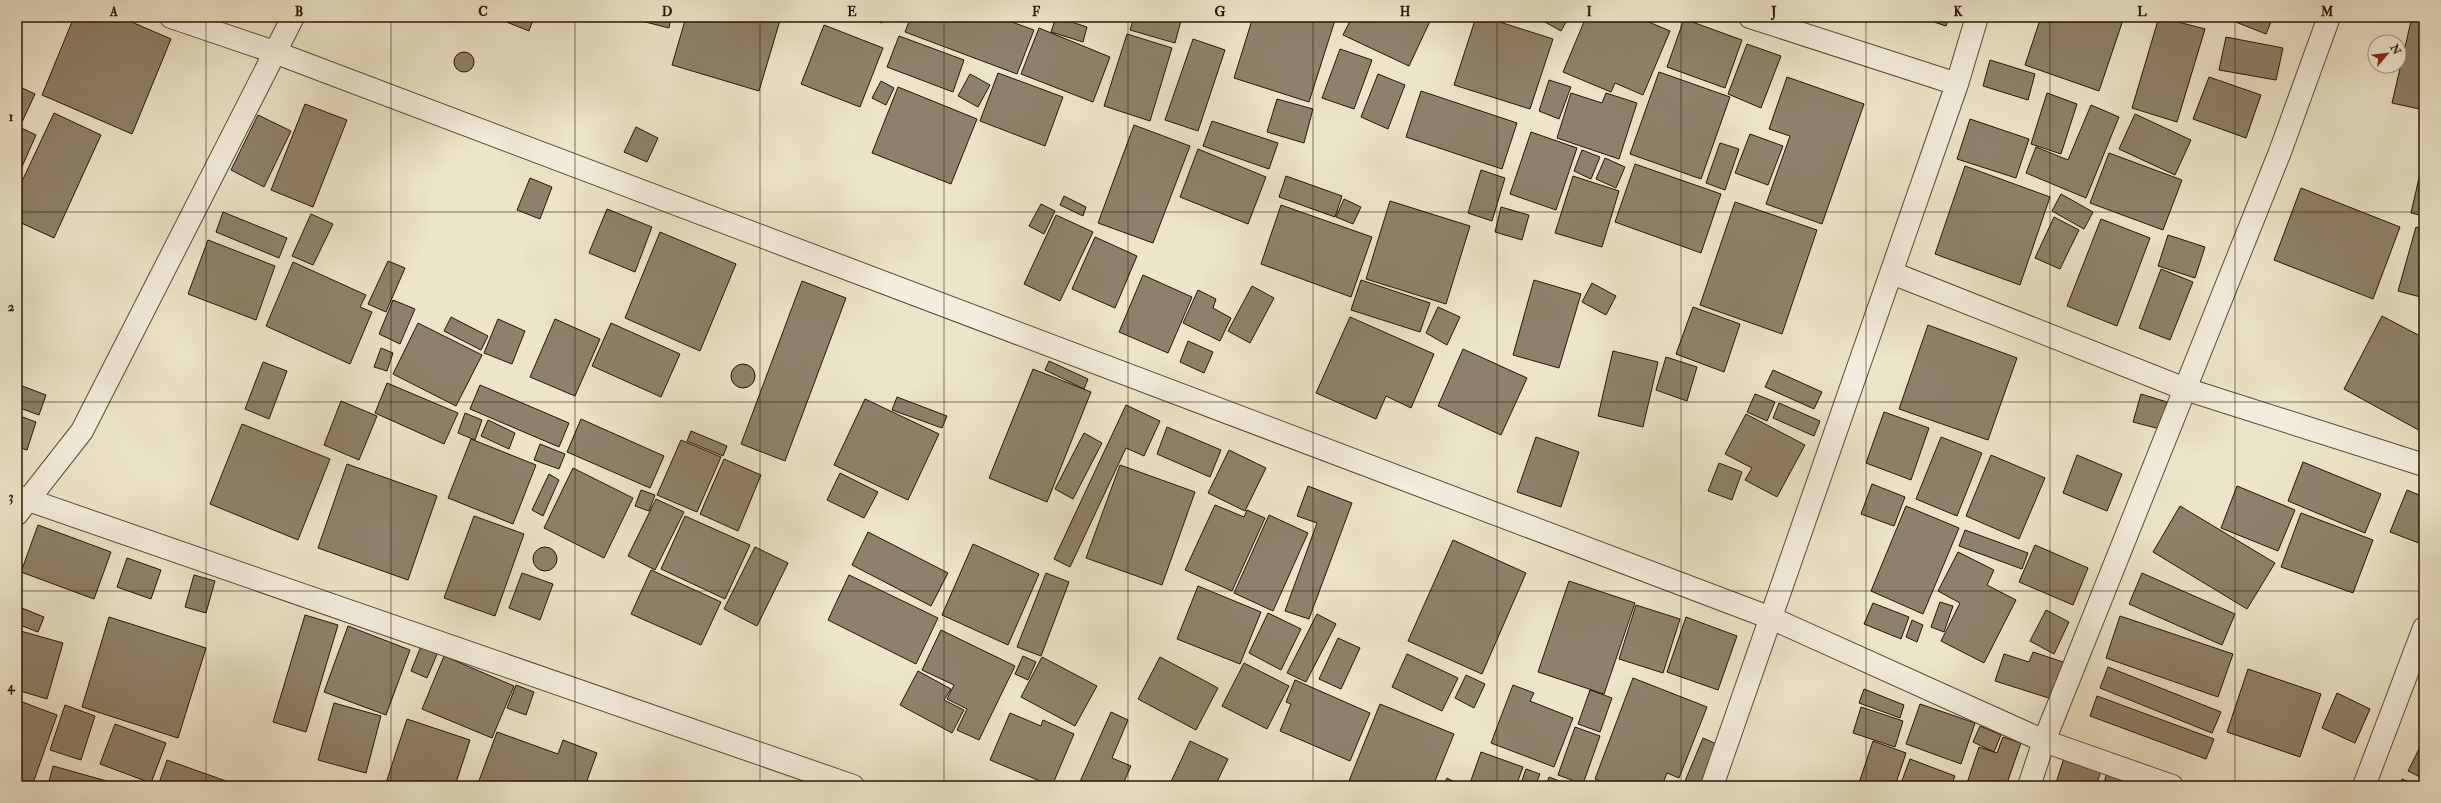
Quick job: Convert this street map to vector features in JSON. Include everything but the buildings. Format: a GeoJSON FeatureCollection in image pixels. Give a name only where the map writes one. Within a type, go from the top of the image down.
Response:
{"type":"FeatureCollection","features":[{"type":"Feature","properties":{"kind":"street"},"geometry":{"type":"LineString","coordinates":[[171,17],[274,52],[1771,618],[2044,741],[2172,786]]}},
{"type":"Feature","properties":{"kind":"street"},"geometry":{"type":"LineString","coordinates":[[293,17],[82,431],[20,503],[853,786]]}},
{"type":"Feature","properties":{"kind":"street"},"geometry":{"type":"LineString","coordinates":[[1750,17],[1957,84]]}},
{"type":"Feature","properties":{"kind":"street"},"geometry":{"type":"LineString","coordinates":[[1712,786],[1892,273],[1957,84],[1977,17]]}},
{"type":"Feature","properties":{"kind":"street"},"geometry":{"type":"LineString","coordinates":[[2029,786],[2044,741],[2280,152],[2329,17]]}},
{"type":"Feature","properties":{"kind":"street"},"geometry":{"type":"LineString","coordinates":[[1892,273],[2184,389],[2424,465]]}},
{"type":"Feature","properties":{"kind":"street"},"geometry":{"type":"LineString","coordinates":[[2364,786],[2424,628]]}}]}
